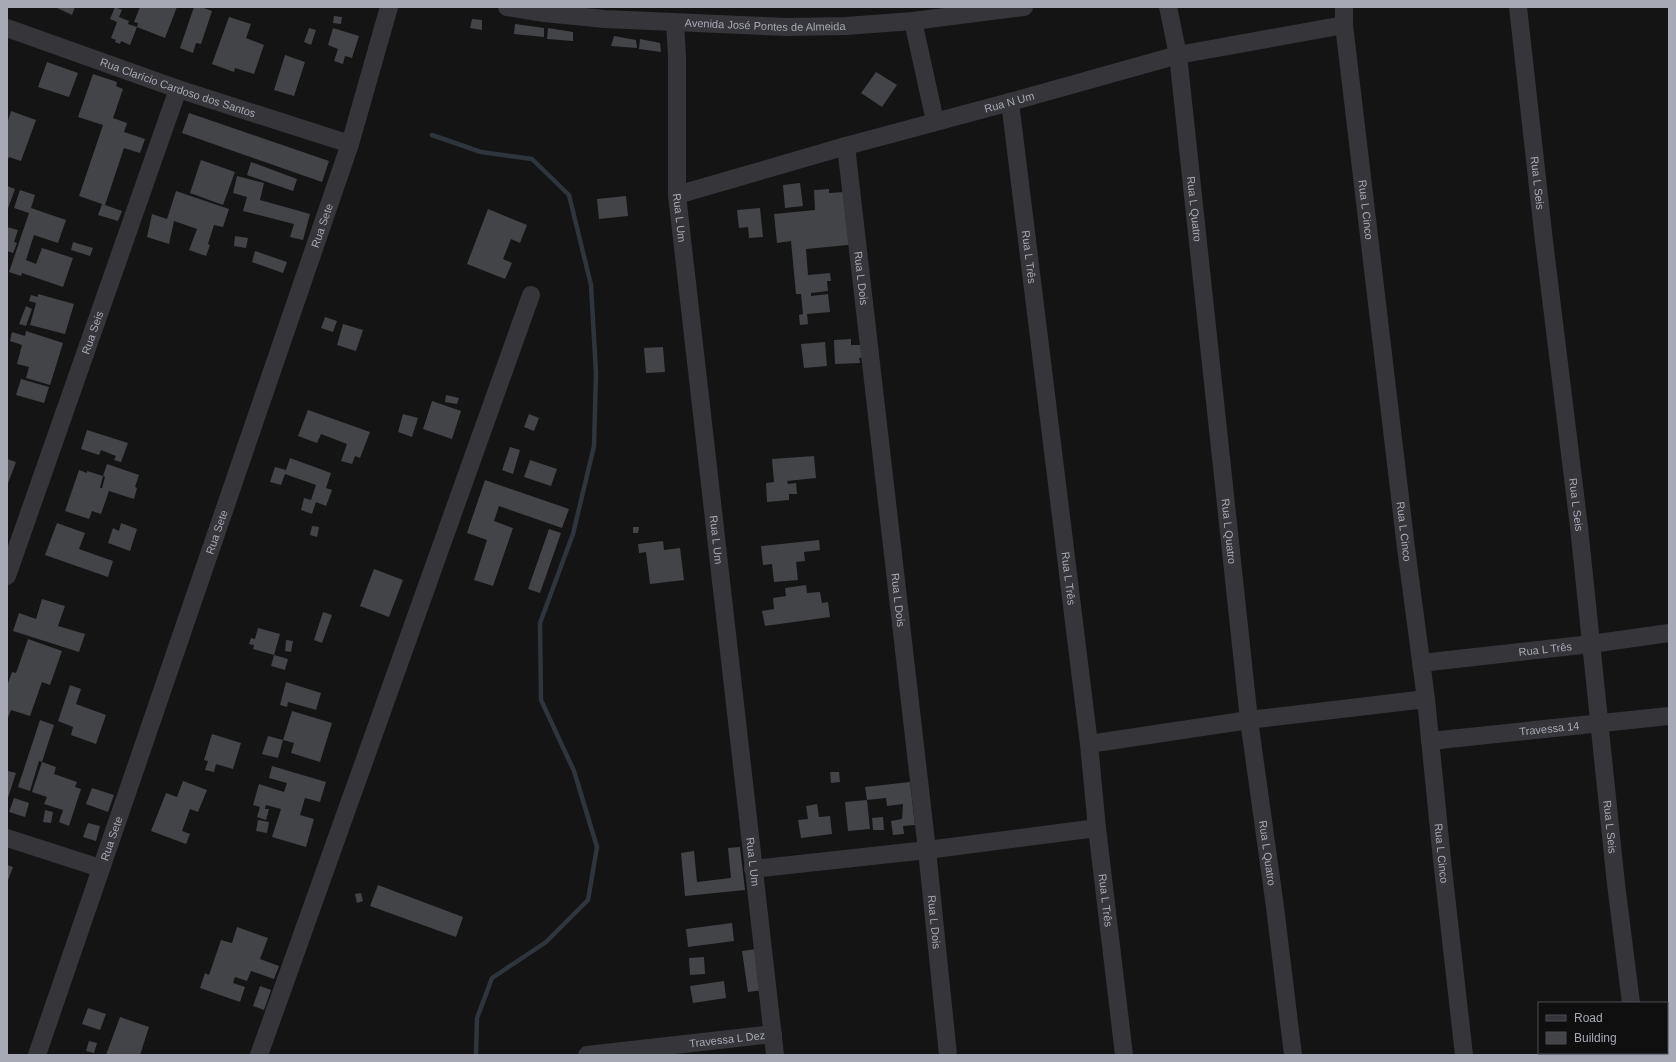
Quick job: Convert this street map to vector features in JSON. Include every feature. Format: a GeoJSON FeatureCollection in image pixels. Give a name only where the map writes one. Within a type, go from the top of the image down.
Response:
{"type":"FeatureCollection","features":[{"type":"Feature","properties":{"kind":"street","name":"Rua Sete"},"geometry":{"type":"LineString","coordinates":[[37,1055],[350,144],[389,7]]}},
{"type":"Feature","properties":{"kind":"street","name":"Avenida José Pontes de Almeida"},"geometry":{"type":"LineString","coordinates":[[507,7],[545,10],[605,19],[787,27],[846,26],[914,21],[1024,7]]}},
{"type":"Feature","properties":{"kind":"street","name":"Rua L Quatro"},"geometry":{"type":"LineString","coordinates":[[1168,7],[1178,55],[1249,720],[1275,907],[1293,1055]]}},
{"type":"Feature","properties":{"kind":"street","name":"Rua L Cinco"},"geometry":{"type":"LineString","coordinates":[[1344,7],[1344,25],[1406,548],[1426,699],[1464,1055]]}},
{"type":"Feature","properties":{"kind":"street","name":"Rua L Seis"},"geometry":{"type":"LineString","coordinates":[[1518,7],[1545,249],[1579,527],[1616,884],[1631,1002]]}},
{"type":"Feature","properties":{"kind":"street"},"geometry":{"type":"LineString","coordinates":[[914,21],[935,121]]}},
{"type":"Feature","properties":{"kind":"street","name":"Rua L Um"},"geometry":{"type":"LineString","coordinates":[[675,23],[677,56],[677,194],[775,1055]]}},
{"type":"Feature","properties":{"kind":"street","name":"Rua N Um"},"geometry":{"type":"LineString","coordinates":[[677,194],[935,121],[1010,102],[1178,55],[1344,25]]}},
{"type":"Feature","properties":{"kind":"street","name":"Rua Clarício Cardoso dos Santos"},"geometry":{"type":"LineString","coordinates":[[8,33],[350,144]]}},
{"type":"Feature","properties":{"kind":"street","name":"Rua Seis"},"geometry":{"type":"LineString","coordinates":[[7,576],[178,89]]}},
{"type":"Feature","properties":{"kind":"street","name":"Rua L Três"},"geometry":{"type":"LineString","coordinates":[[1010,102],[1089,744],[1097,828],[1124,1055]]}},
{"type":"Feature","properties":{"kind":"street","name":"Rua L Dois"},"geometry":{"type":"LineString","coordinates":[[846,146],[927,850],[948,1055]]}},
{"type":"Feature","properties":{"kind":"street"},"geometry":{"type":"LineString","coordinates":[[260,1055],[531,295]]}},
{"type":"Feature","properties":{"kind":"street","name":"Rua L Três"},"geometry":{"type":"LineString","coordinates":[[1421,663],[1591,644],[1669,632]]}},
{"type":"Feature","properties":{"kind":"street"},"geometry":{"type":"LineString","coordinates":[[1089,744],[1249,720],[1426,699]]}},
{"type":"Feature","properties":{"kind":"street","name":"Travessa 14"},"geometry":{"type":"LineString","coordinates":[[1430,741],[1599,722],[1669,716]]}},
{"type":"Feature","properties":{"kind":"street"},"geometry":{"type":"LineString","coordinates":[[753,869],[927,850],[1097,828]]}},
{"type":"Feature","properties":{"kind":"street"},"geometry":{"type":"LineString","coordinates":[[7,838],[100,868]]}},
{"type":"Feature","properties":{"kind":"street","name":"Travessa L Dez"},"geometry":{"type":"LineString","coordinates":[[587,1055],[772,1034]]}},
{"type":"Feature","properties":{"kind":"building"},"geometry":{"type":"Polygon","coordinates":[[[55,7],[75,7],[72,15],[55,7]]]}},
{"type":"Feature","properties":{"kind":"building"},"geometry":{"type":"Polygon","coordinates":[[[115,7],[122,10],[119,17],[129,21],[128,24],[137,27],[130,45],[121,41],[120,44],[111,38],[117,22],[110,19],[115,7]]]}},
{"type":"Feature","properties":{"kind":"building"},"geometry":{"type":"Polygon","coordinates":[[[140,7],[177,7],[165,38],[137,27],[138,23],[134,22],[140,7]]]}},
{"type":"Feature","properties":{"kind":"building"},"geometry":{"type":"Polygon","coordinates":[[[194,7],[201,7],[212,11],[201,44],[196,43],[193,53],[180,48],[194,7]]]}},
{"type":"Feature","properties":{"kind":"building"},"geometry":{"type":"Polygon","coordinates":[[[334,16],[342,17],[341,24],[333,23],[334,16]]]}},
{"type":"Feature","properties":{"kind":"building"},"geometry":{"type":"Polygon","coordinates":[[[229,17],[251,24],[246,38],[264,45],[254,74],[235,68],[234,72],[212,64],[229,17]]]}},
{"type":"Feature","properties":{"kind":"building"},"geometry":{"type":"Polygon","coordinates":[[[472,19],[482,20],[482,30],[470,28],[472,19]]]}},
{"type":"Feature","properties":{"kind":"building"},"geometry":{"type":"Polygon","coordinates":[[[515,24],[544,28],[544,37],[514,34],[515,24]]]}},
{"type":"Feature","properties":{"kind":"building"},"geometry":{"type":"Polygon","coordinates":[[[309,28],[316,30],[311,45],[304,42],[309,28]]]}},
{"type":"Feature","properties":{"kind":"building"},"geometry":{"type":"Polygon","coordinates":[[[333,28],[359,36],[352,58],[345,56],[343,64],[334,61],[338,49],[328,45],[333,28]]]}},
{"type":"Feature","properties":{"kind":"building"},"geometry":{"type":"Polygon","coordinates":[[[548,28],[573,32],[573,41],[547,39],[548,28]]]}},
{"type":"Feature","properties":{"kind":"building"},"geometry":{"type":"Polygon","coordinates":[[[614,36],[636,40],[637,48],[611,46],[614,36]]]}},
{"type":"Feature","properties":{"kind":"building"},"geometry":{"type":"Polygon","coordinates":[[[640,39],[660,43],[661,52],[639,49],[640,39]]]}},
{"type":"Feature","properties":{"kind":"building"},"geometry":{"type":"Polygon","coordinates":[[[285,55],[305,62],[294,96],[274,90],[285,55]]]}},
{"type":"Feature","properties":{"kind":"building"},"geometry":{"type":"Polygon","coordinates":[[[47,62],[78,73],[69,97],[38,87],[47,62]]]}},
{"type":"Feature","properties":{"kind":"building"},"geometry":{"type":"Polygon","coordinates":[[[876,72],[897,85],[882,107],[861,93],[876,72]]]}},
{"type":"Feature","properties":{"kind":"building"},"geometry":{"type":"Polygon","coordinates":[[[93,74],[117,82],[116,86],[123,89],[113,118],[127,123],[124,132],[145,139],[140,153],[124,148],[105,205],[122,211],[118,221],[98,215],[102,204],[79,196],[103,125],[78,117],[93,74]]]}},
{"type":"Feature","properties":{"kind":"building"},"geometry":{"type":"Polygon","coordinates":[[[11,111],[36,120],[21,161],[9,157],[7,161],[7,124],[11,111]]]}},
{"type":"Feature","properties":{"kind":"building"},"geometry":{"type":"Polygon","coordinates":[[[189,113],[329,161],[322,182],[182,133],[189,113]]]}},
{"type":"Feature","properties":{"kind":"building"},"geometry":{"type":"Polygon","coordinates":[[[201,160],[235,172],[223,205],[190,193],[201,160]]]}},
{"type":"Feature","properties":{"kind":"building"},"geometry":{"type":"Polygon","coordinates":[[[251,162],[297,179],[293,191],[247,175],[251,162]]]}},
{"type":"Feature","properties":{"kind":"building"},"geometry":{"type":"Polygon","coordinates":[[[237,176],[264,183],[260,200],[310,214],[303,240],[290,237],[294,224],[243,211],[247,197],[233,193],[237,176]]]}},
{"type":"Feature","properties":{"kind":"building"},"geometry":{"type":"Polygon","coordinates":[[[800,183],[803,206],[785,208],[783,185],[800,183]]]}},
{"type":"Feature","properties":{"kind":"building"},"geometry":{"type":"Polygon","coordinates":[[[7,186],[15,189],[7,211],[7,186]]]}},
{"type":"Feature","properties":{"kind":"building"},"geometry":{"type":"Polygon","coordinates":[[[829,189],[829,193],[845,192],[858,244],[806,249],[808,275],[830,273],[831,281],[827,281],[828,291],[811,293],[811,296],[828,294],[830,312],[807,314],[808,324],[800,325],[799,315],[803,314],[801,294],[796,294],[791,241],[777,243],[774,214],[815,210],[814,190],[829,189]]]}},
{"type":"Feature","properties":{"kind":"building"},"geometry":{"type":"Polygon","coordinates":[[[20,190],[35,195],[31,208],[66,220],[58,243],[34,235],[26,260],[36,264],[42,248],[73,258],[63,287],[22,273],[21,276],[9,272],[29,213],[14,208],[20,190]]]}},
{"type":"Feature","properties":{"kind":"building"},"geometry":{"type":"Polygon","coordinates":[[[176,191],[229,209],[223,227],[214,225],[206,256],[189,250],[197,229],[174,221],[169,244],[147,237],[152,214],[167,219],[176,191]]]}},
{"type":"Feature","properties":{"kind":"building"},"geometry":{"type":"Polygon","coordinates":[[[626,196],[628,216],[599,219],[597,199],[626,196]]]}},
{"type":"Feature","properties":{"kind":"building"},"geometry":{"type":"Polygon","coordinates":[[[760,208],[763,237],[749,238],[748,227],[739,228],[737,210],[760,208]]]}},
{"type":"Feature","properties":{"kind":"building"},"geometry":{"type":"Polygon","coordinates":[[[488,209],[527,225],[520,243],[511,239],[503,259],[512,263],[505,279],[467,264],[488,209]]]}},
{"type":"Feature","properties":{"kind":"building"},"geometry":{"type":"Polygon","coordinates":[[[7,227],[18,230],[14,242],[17,243],[13,253],[7,251],[7,227]]]}},
{"type":"Feature","properties":{"kind":"building"},"geometry":{"type":"Polygon","coordinates":[[[235,236],[248,238],[246,248],[234,246],[235,236]]]}},
{"type":"Feature","properties":{"kind":"building"},"geometry":{"type":"Polygon","coordinates":[[[73,242],[93,248],[90,256],[71,250],[73,242]]]}},
{"type":"Feature","properties":{"kind":"building"},"geometry":{"type":"Polygon","coordinates":[[[255,251],[287,262],[283,273],[252,262],[255,251]]]}},
{"type":"Feature","properties":{"kind":"building"},"geometry":{"type":"Polygon","coordinates":[[[38,294],[74,304],[65,334],[30,325],[36,303],[29,301],[31,295],[38,297],[38,294]]]}},
{"type":"Feature","properties":{"kind":"building"},"geometry":{"type":"Polygon","coordinates":[[[26,306],[32,309],[26,326],[19,324],[26,306]]]}},
{"type":"Feature","properties":{"kind":"building"},"geometry":{"type":"Polygon","coordinates":[[[325,317],[337,321],[333,332],[321,328],[325,317]]]}},
{"type":"Feature","properties":{"kind":"building"},"geometry":{"type":"Polygon","coordinates":[[[343,324],[363,330],[356,351],[337,345],[343,324]]]}},
{"type":"Feature","properties":{"kind":"building"},"geometry":{"type":"Polygon","coordinates":[[[26,331],[63,343],[50,385],[26,378],[29,367],[17,364],[22,345],[10,341],[12,332],[25,336],[26,331]]]}},
{"type":"Feature","properties":{"kind":"building"},"geometry":{"type":"Polygon","coordinates":[[[851,339],[851,345],[865,345],[866,357],[859,358],[860,363],[835,364],[834,340],[851,339]]]}},
{"type":"Feature","properties":{"kind":"building"},"geometry":{"type":"Polygon","coordinates":[[[825,342],[827,366],[804,368],[801,344],[825,342]]]}},
{"type":"Feature","properties":{"kind":"building"},"geometry":{"type":"Polygon","coordinates":[[[663,347],[665,372],[646,373],[644,348],[663,347]]]}},
{"type":"Feature","properties":{"kind":"building"},"geometry":{"type":"Polygon","coordinates":[[[21,379],[49,387],[44,403],[16,395],[21,379]]]}},
{"type":"Feature","properties":{"kind":"building"},"geometry":{"type":"Polygon","coordinates":[[[446,395],[459,398],[457,404],[445,402],[446,395]]]}},
{"type":"Feature","properties":{"kind":"building"},"geometry":{"type":"Polygon","coordinates":[[[432,401],[461,411],[452,439],[423,429],[432,401]]]}},
{"type":"Feature","properties":{"kind":"building"},"geometry":{"type":"Polygon","coordinates":[[[308,410],[370,432],[360,458],[355,456],[352,464],[341,461],[347,444],[321,434],[317,443],[298,436],[308,410]]]}},
{"type":"Feature","properties":{"kind":"building"},"geometry":{"type":"Polygon","coordinates":[[[403,414],[418,418],[412,437],[398,432],[403,414]]]}},
{"type":"Feature","properties":{"kind":"building"},"geometry":{"type":"Polygon","coordinates":[[[529,414],[539,418],[534,431],[524,427],[529,414]]]}},
{"type":"Feature","properties":{"kind":"building"},"geometry":{"type":"Polygon","coordinates":[[[87,430],[128,443],[121,462],[114,460],[116,456],[101,450],[99,455],[81,449],[87,430]]]}},
{"type":"Feature","properties":{"kind":"building"},"geometry":{"type":"Polygon","coordinates":[[[510,447],[520,450],[513,474],[502,470],[510,447]]]}},
{"type":"Feature","properties":{"kind":"building"},"geometry":{"type":"Polygon","coordinates":[[[814,456],[816,478],[787,481],[788,484],[796,483],[797,494],[789,494],[789,500],[767,502],[766,483],[774,482],[772,459],[814,456]]]}},
{"type":"Feature","properties":{"kind":"building"},"geometry":{"type":"Polygon","coordinates":[[[290,458],[331,473],[326,488],[332,490],[326,506],[316,502],[312,514],[301,510],[304,498],[311,500],[316,485],[285,474],[281,485],[270,482],[275,467],[286,470],[290,458]]]}},
{"type":"Feature","properties":{"kind":"building"},"geometry":{"type":"Polygon","coordinates":[[[7,459],[16,462],[7,486],[7,459]]]}},
{"type":"Feature","properties":{"kind":"building"},"geometry":{"type":"Polygon","coordinates":[[[530,460],[557,469],[551,486],[524,477],[530,460]]]}},
{"type":"Feature","properties":{"kind":"building"},"geometry":{"type":"Polygon","coordinates":[[[107,464],[139,475],[135,487],[137,488],[134,499],[109,491],[101,514],[92,511],[89,519],[65,511],[79,470],[103,476],[107,464]],[[103,476],[100,488],[102,488],[105,477],[103,476]]]}},
{"type":"Feature","properties":{"kind":"building"},"geometry":{"type":"Polygon","coordinates":[[[485,480],[569,509],[562,528],[499,506],[494,521],[513,528],[493,586],[474,580],[487,540],[467,533],[485,480]]]}},
{"type":"Feature","properties":{"kind":"building"},"geometry":{"type":"Polygon","coordinates":[[[57,523],[85,533],[79,549],[113,561],[108,577],[45,555],[57,523]]]}},
{"type":"Feature","properties":{"kind":"building"},"geometry":{"type":"Polygon","coordinates":[[[121,523],[137,529],[130,551],[108,543],[113,528],[119,531],[121,523]]]}},
{"type":"Feature","properties":{"kind":"building"},"geometry":{"type":"Polygon","coordinates":[[[312,526],[319,527],[317,537],[310,535],[312,526]]]}},
{"type":"Feature","properties":{"kind":"building"},"geometry":{"type":"Polygon","coordinates":[[[633,527],[639,527],[638,533],[633,533],[633,527]]]}},
{"type":"Feature","properties":{"kind":"building"},"geometry":{"type":"Polygon","coordinates":[[[549,529],[561,533],[540,593],[528,589],[549,529]]]}},
{"type":"Feature","properties":{"kind":"building"},"geometry":{"type":"Polygon","coordinates":[[[819,540],[820,550],[804,552],[805,561],[796,562],[798,580],[774,582],[772,564],[763,565],[761,546],[819,540]]]}},
{"type":"Feature","properties":{"kind":"building"},"geometry":{"type":"Polygon","coordinates":[[[663,541],[664,550],[680,548],[684,580],[650,584],[646,552],[639,553],[638,544],[663,541]]]}},
{"type":"Feature","properties":{"kind":"building"},"geometry":{"type":"Polygon","coordinates":[[[374,569],[403,580],[389,617],[360,606],[374,569]]]}},
{"type":"Feature","properties":{"kind":"building"},"geometry":{"type":"Polygon","coordinates":[[[806,585],[807,593],[820,592],[822,603],[828,602],[830,617],[765,626],[762,611],[774,609],[773,598],[786,596],[785,588],[806,585]]]}},
{"type":"Feature","properties":{"kind":"building"},"geometry":{"type":"Polygon","coordinates":[[[42,599],[65,606],[58,626],[85,634],[79,652],[13,631],[19,613],[36,619],[42,599]]]}},
{"type":"Feature","properties":{"kind":"building"},"geometry":{"type":"Polygon","coordinates":[[[323,612],[332,615],[322,643],[314,640],[323,612]]]}},
{"type":"Feature","properties":{"kind":"building"},"geometry":{"type":"Polygon","coordinates":[[[258,628],[280,634],[274,655],[253,649],[254,645],[249,644],[251,638],[255,639],[258,628]]]}},
{"type":"Feature","properties":{"kind":"building"},"geometry":{"type":"Polygon","coordinates":[[[28,639],[62,651],[50,685],[42,682],[30,716],[11,710],[7,720],[7,686],[12,672],[16,673],[28,639]]]}},
{"type":"Feature","properties":{"kind":"building"},"geometry":{"type":"Polygon","coordinates":[[[286,640],[293,641],[291,652],[285,651],[286,640]]]}},
{"type":"Feature","properties":{"kind":"building"},"geometry":{"type":"Polygon","coordinates":[[[274,655],[288,659],[285,670],[271,666],[274,655]]]}},
{"type":"Feature","properties":{"kind":"building"},"geometry":{"type":"Polygon","coordinates":[[[286,682],[321,693],[316,710],[288,702],[287,707],[280,705],[286,682]]]}},
{"type":"Feature","properties":{"kind":"building"},"geometry":{"type":"Polygon","coordinates":[[[70,685],[81,689],[76,704],[106,715],[96,744],[71,735],[73,727],[58,721],[70,685]]]}},
{"type":"Feature","properties":{"kind":"building"},"geometry":{"type":"Polygon","coordinates":[[[292,711],[332,723],[320,762],[291,753],[294,743],[283,740],[292,711]]]}},
{"type":"Feature","properties":{"kind":"building"},"geometry":{"type":"Polygon","coordinates":[[[40,720],[54,725],[42,762],[39,761],[30,791],[18,787],[40,720]]]}},
{"type":"Feature","properties":{"kind":"building"},"geometry":{"type":"Polygon","coordinates":[[[212,734],[241,743],[233,769],[216,764],[214,772],[205,770],[208,761],[204,760],[212,734]]]}},
{"type":"Feature","properties":{"kind":"building"},"geometry":{"type":"Polygon","coordinates":[[[268,736],[283,740],[278,758],[262,754],[268,736]]]}},
{"type":"Feature","properties":{"kind":"building"},"geometry":{"type":"Polygon","coordinates":[[[42,762],[56,767],[54,774],[77,782],[75,787],[81,789],[69,826],[59,822],[63,810],[44,804],[47,797],[32,792],[42,762]]]}},
{"type":"Feature","properties":{"kind":"building"},"geometry":{"type":"Polygon","coordinates":[[[272,766],[326,782],[320,802],[305,798],[300,815],[314,819],[306,847],[272,837],[281,809],[266,805],[265,809],[269,809],[266,820],[257,817],[260,807],[253,805],[259,784],[284,792],[287,783],[269,778],[272,766]]]}},
{"type":"Feature","properties":{"kind":"building"},"geometry":{"type":"Polygon","coordinates":[[[8,771],[16,773],[7,801],[7,774],[8,771]]]}},
{"type":"Feature","properties":{"kind":"building"},"geometry":{"type":"Polygon","coordinates":[[[830,772],[839,772],[840,782],[831,783],[830,772]]]}},
{"type":"Feature","properties":{"kind":"building"},"geometry":{"type":"Polygon","coordinates":[[[183,781],[207,790],[198,812],[190,809],[182,831],[190,834],[186,844],[151,831],[166,793],[177,797],[183,781]]]}},
{"type":"Feature","properties":{"kind":"building"},"geometry":{"type":"Polygon","coordinates":[[[910,782],[915,825],[903,826],[904,834],[893,835],[891,821],[902,819],[903,804],[887,806],[886,798],[867,800],[865,787],[910,782]]]}},
{"type":"Feature","properties":{"kind":"building"},"geometry":{"type":"Polygon","coordinates":[[[92,788],[114,795],[108,812],[86,804],[92,788]]]}},
{"type":"Feature","properties":{"kind":"building"},"geometry":{"type":"Polygon","coordinates":[[[14,798],[29,803],[25,817],[9,812],[14,798]]]}},
{"type":"Feature","properties":{"kind":"building"},"geometry":{"type":"Polygon","coordinates":[[[867,800],[870,829],[848,831],[845,802],[867,800]]]}},
{"type":"Feature","properties":{"kind":"building"},"geometry":{"type":"Polygon","coordinates":[[[817,804],[819,817],[830,816],[832,834],[801,838],[798,820],[808,819],[806,806],[817,804]]]}},
{"type":"Feature","properties":{"kind":"building"},"geometry":{"type":"Polygon","coordinates":[[[45,810],[53,812],[51,823],[43,822],[45,810]]]}},
{"type":"Feature","properties":{"kind":"building"},"geometry":{"type":"Polygon","coordinates":[[[883,817],[884,830],[873,830],[872,818],[883,817]]]}},
{"type":"Feature","properties":{"kind":"building"},"geometry":{"type":"Polygon","coordinates":[[[258,820],[269,822],[267,833],[256,831],[258,820]]]}},
{"type":"Feature","properties":{"kind":"building"},"geometry":{"type":"Polygon","coordinates":[[[88,823],[100,826],[96,841],[83,837],[88,823]]]}},
{"type":"Feature","properties":{"kind":"building"},"geometry":{"type":"Polygon","coordinates":[[[740,847],[745,890],[685,896],[681,853],[694,851],[697,882],[731,878],[728,848],[740,847]]]}},
{"type":"Feature","properties":{"kind":"building"},"geometry":{"type":"Polygon","coordinates":[[[7,865],[13,867],[7,883],[7,865]]]}},
{"type":"Feature","properties":{"kind":"building"},"geometry":{"type":"Polygon","coordinates":[[[378,885],[463,917],[456,937],[370,906],[378,885]]]}},
{"type":"Feature","properties":{"kind":"building"},"geometry":{"type":"Polygon","coordinates":[[[361,893],[363,901],[357,903],[355,894],[361,893]]]}},
{"type":"Feature","properties":{"kind":"building"},"geometry":{"type":"Polygon","coordinates":[[[732,923],[734,941],[688,947],[686,929],[732,923]]]}},
{"type":"Feature","properties":{"kind":"building"},"geometry":{"type":"Polygon","coordinates":[[[237,927],[268,938],[260,959],[279,966],[274,979],[251,971],[247,981],[235,977],[233,983],[245,987],[240,1002],[200,988],[205,973],[209,975],[221,940],[232,943],[237,927]]]}},
{"type":"Feature","properties":{"kind":"building"},"geometry":{"type":"Polygon","coordinates":[[[757,949],[763,990],[748,992],[742,951],[757,949]]]}},
{"type":"Feature","properties":{"kind":"building"},"geometry":{"type":"Polygon","coordinates":[[[704,957],[705,974],[690,975],[689,958],[704,957]]]}},
{"type":"Feature","properties":{"kind":"building"},"geometry":{"type":"Polygon","coordinates":[[[724,981],[726,998],[693,1003],[690,986],[724,981]]]}},
{"type":"Feature","properties":{"kind":"building"},"geometry":{"type":"Polygon","coordinates":[[[260,986],[271,990],[264,1010],[253,1006],[260,986]]]}},
{"type":"Feature","properties":{"kind":"building"},"geometry":{"type":"Polygon","coordinates":[[[88,1008],[106,1014],[100,1030],[82,1024],[88,1008]]]}},
{"type":"Feature","properties":{"kind":"building"},"geometry":{"type":"Polygon","coordinates":[[[120,1017],[149,1027],[140,1055],[106,1055],[120,1017]]]}},
{"type":"Feature","properties":{"kind":"building"},"geometry":{"type":"Polygon","coordinates":[[[89,1041],[97,1043],[94,1053],[86,1051],[89,1041]]]}},
{"type":"Feature","properties":{"kind":"waterway"},"geometry":{"type":"LineString","coordinates":[[432,135],[481,152],[532,159],[569,195],[591,285],[596,373],[594,446],[573,534],[540,623],[541,700],[574,771],[597,847],[588,900],[546,942],[492,978],[477,1018],[476,1055]]}}]}
